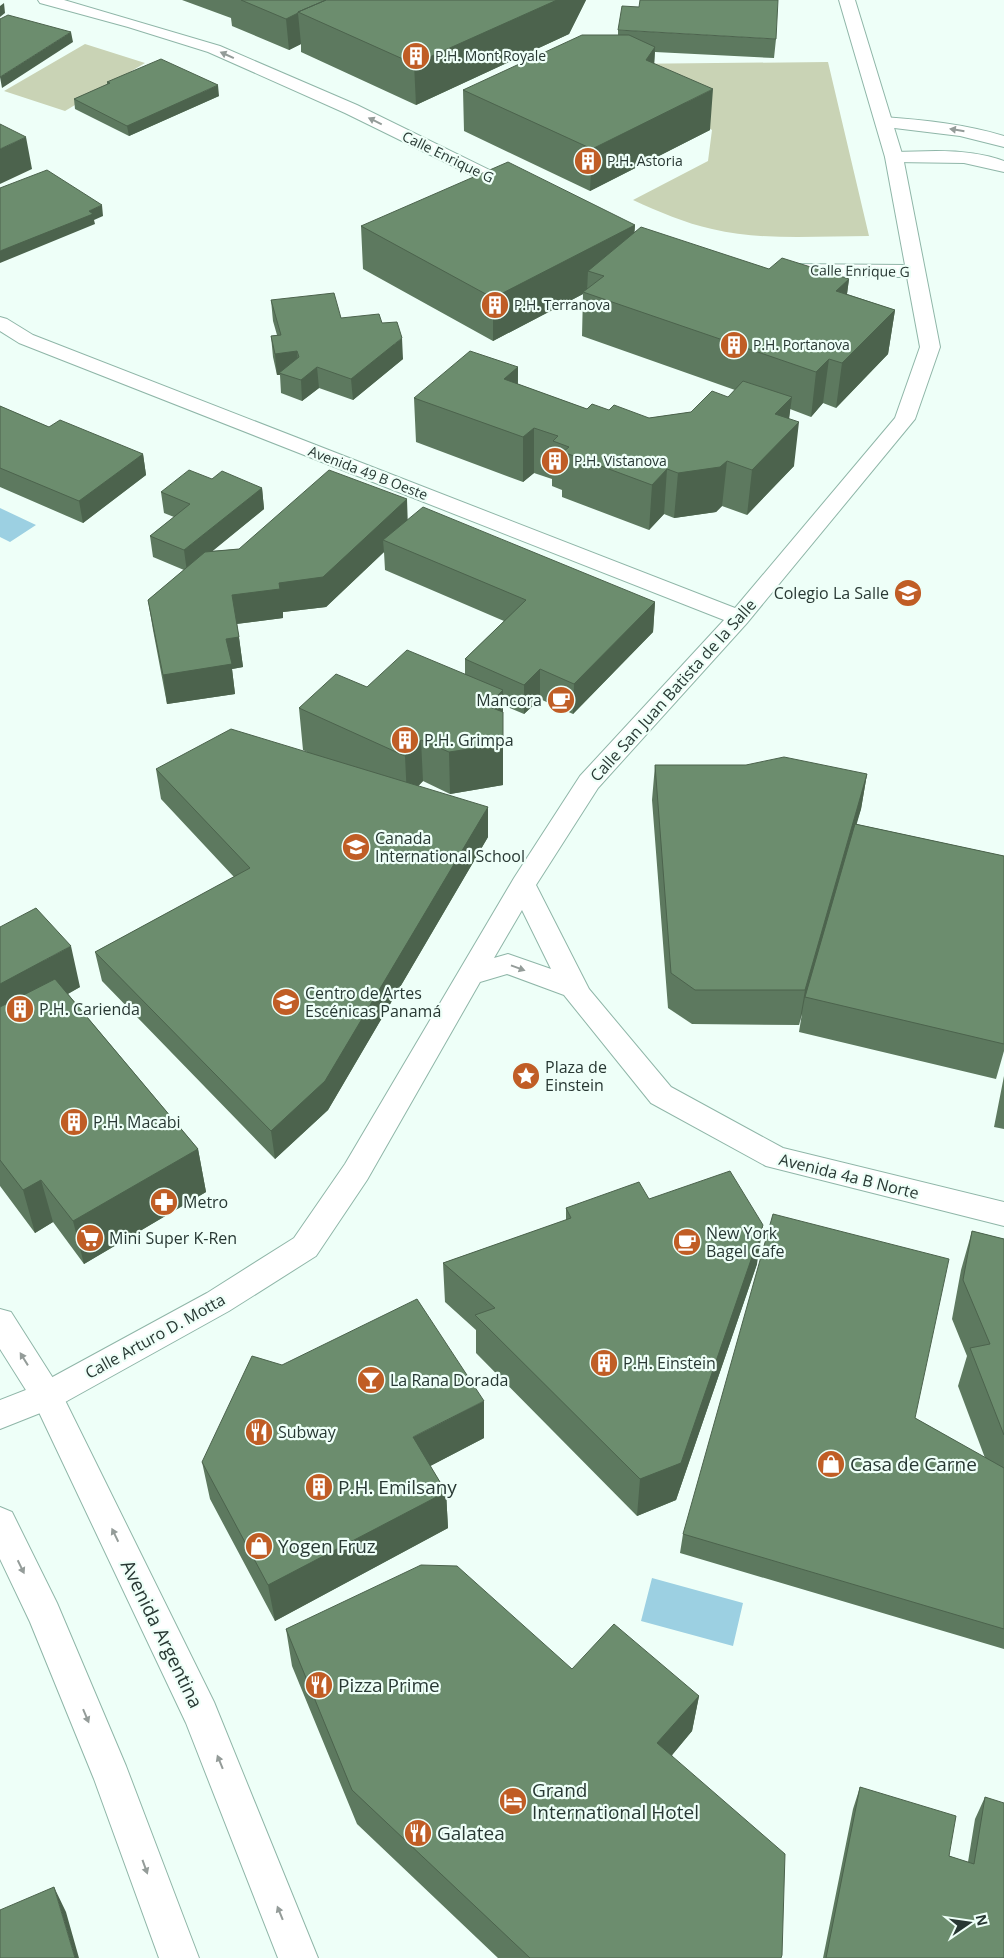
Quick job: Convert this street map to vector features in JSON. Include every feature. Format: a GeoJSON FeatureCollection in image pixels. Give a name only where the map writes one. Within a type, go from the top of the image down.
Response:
{"type":"FeatureCollection","features":[{"type":"Feature","properties":{"kind":"street","name":"Calle Enrique G"},"geometry":{"type":"LineString","coordinates":[[46,0],[134,24],[214,49],[351,109],[531,198]]}},
{"type":"Feature","properties":{"kind":"street","name":"Calle San Juan Batista de la Salle"},"geometry":{"type":"LineString","coordinates":[[305,1247],[356,1172],[522,885],[589,782],[739,618],[905,419],[930,347],[894,156],[847,0]]}},
{"type":"Feature","properties":{"kind":"street"},"geometry":{"type":"LineString","coordinates":[[884,122],[928,125],[979,133],[1004,142]]}},
{"type":"Feature","properties":{"kind":"street"},"geometry":{"type":"LineString","coordinates":[[894,156],[953,156],[1004,167]]}},
{"type":"Feature","properties":{"kind":"street","name":"Calle Enrique G"},"geometry":{"type":"LineString","coordinates":[[767,270],[917,271]]}},
{"type":"Feature","properties":{"kind":"street","name":"Avenida 49 B Oeste"},"geometry":{"type":"LineString","coordinates":[[0,323],[26,339],[739,618]]}},
{"type":"Feature","properties":{"kind":"street","name":"Avenida 4a B Norte"},"geometry":{"type":"LineString","coordinates":[[522,885],[578,995],[661,1095],[776,1158],[1004,1214]]}},
{"type":"Feature","properties":{"kind":"street"},"geometry":{"type":"LineString","coordinates":[[471,975],[508,964],[575,988]]}},
{"type":"Feature","properties":{"kind":"street","name":"Calle Arturo D. Motta"},"geometry":{"type":"LineString","coordinates":[[0,1415],[47,1396],[218,1302],[305,1247]]}},
{"type":"Feature","properties":{"kind":"street","name":"Avenida Argentina"},"geometry":{"type":"LineString","coordinates":[[0,1322],[47,1396],[201,1715],[298,1958]]}},
{"type":"Feature","properties":{"kind":"street"},"geometry":{"type":"LineString","coordinates":[[0,1523],[45,1615],[113,1779],[178,1958]]}},
{"type":"Feature","properties":{"kind":"green space"},"geometry":{"type":"Polygon","coordinates":[[[85,44],[145,63],[65,111],[4,91],[85,44]]]}},
{"type":"Feature","properties":{"kind":"green space"},"geometry":{"type":"Polygon","coordinates":[[[828,62],[869,236],[790,237],[731,233],[702,227],[662,213],[633,200],[708,161],[712,130],[691,117],[620,64],[828,62]]]}},
{"type":"Feature","properties":{"kind":"water"},"geometry":{"type":"Polygon","coordinates":[[[0,508],[36,525],[10,542],[0,537],[0,508]]]}},
{"type":"Feature","properties":{"kind":"water"},"geometry":{"type":"Polygon","coordinates":[[[652,1578],[743,1603],[733,1646],[641,1621],[652,1578]]]}},
{"type":"Feature","properties":{"kind":"building"},"geometry":{"type":"Polygon","coordinates":[[[241,0],[326,0],[286,19],[241,0]]]}},
{"type":"Feature","properties":{"kind":"building"},"geometry":{"type":"Polygon","coordinates":[[[326,0],[557,0],[414,64],[298,12],[326,0]]]}},
{"type":"Feature","properties":{"kind":"building"},"geometry":{"type":"Polygon","coordinates":[[[640,0],[778,0],[776,39],[618,30],[622,6],[639,7],[640,0]]]}},
{"type":"Feature","properties":{"kind":"building"},"geometry":{"type":"Polygon","coordinates":[[[8,15],[71,32],[0,77],[0,19],[8,15]]]}},
{"type":"Feature","properties":{"kind":"building"},"geometry":{"type":"Polygon","coordinates":[[[582,35],[629,35],[655,47],[646,60],[713,89],[592,149],[463,90],[582,35]]]}},
{"type":"Feature","properties":{"kind":"building"},"geometry":{"type":"Polygon","coordinates":[[[161,59],[218,85],[127,126],[74,99],[110,83],[107,82],[161,59]]]}},
{"type":"Feature","properties":{"kind":"building"},"geometry":{"type":"Polygon","coordinates":[[[0,124],[26,137],[0,149],[0,124]]]}},
{"type":"Feature","properties":{"kind":"building"},"geometry":{"type":"Polygon","coordinates":[[[508,162],[635,225],[493,298],[361,226],[508,162]]]}},
{"type":"Feature","properties":{"kind":"building"},"geometry":{"type":"Polygon","coordinates":[[[47,170],[102,205],[89,211],[93,214],[0,251],[0,188],[47,170]]]}},
{"type":"Feature","properties":{"kind":"building"},"geometry":{"type":"Polygon","coordinates":[[[641,227],[769,269],[782,258],[849,279],[836,291],[895,310],[842,363],[829,359],[816,372],[583,292],[604,276],[588,271],[641,227]]]}},
{"type":"Feature","properties":{"kind":"building"},"geometry":{"type":"Polygon","coordinates":[[[334,293],[341,318],[379,314],[382,323],[397,322],[402,338],[351,379],[317,367],[301,380],[279,373],[299,357],[297,351],[275,354],[271,336],[281,335],[271,300],[334,293]]]}},
{"type":"Feature","properties":{"kind":"building"},"geometry":{"type":"Polygon","coordinates":[[[470,351],[518,367],[504,379],[587,409],[592,404],[609,410],[614,405],[649,418],[691,412],[712,391],[728,397],[743,381],[792,397],[775,414],[799,422],[752,470],[727,461],[720,467],[678,473],[667,469],[652,485],[563,452],[569,447],[553,441],[558,436],[534,428],[523,437],[414,398],[470,351]]]}},
{"type":"Feature","properties":{"kind":"building"},"geometry":{"type":"Polygon","coordinates":[[[0,406],[49,427],[60,420],[143,454],[79,501],[0,468],[0,406]]]}},
{"type":"Feature","properties":{"kind":"building"},"geometry":{"type":"Polygon","coordinates":[[[189,470],[212,479],[222,471],[262,488],[184,550],[150,536],[190,504],[161,492],[189,470]]]}},
{"type":"Feature","properties":{"kind":"building"},"geometry":{"type":"Polygon","coordinates":[[[329,470],[407,499],[323,577],[279,583],[280,589],[232,595],[239,637],[226,639],[232,664],[163,675],[148,600],[205,552],[239,549],[329,470]]]}},
{"type":"Feature","properties":{"kind":"building"},"geometry":{"type":"Polygon","coordinates":[[[423,507],[655,602],[574,684],[540,669],[524,685],[465,659],[526,600],[383,540],[423,507]]]}},
{"type":"Feature","properties":{"kind":"building"},"geometry":{"type":"Polygon","coordinates":[[[407,650],[503,690],[487,706],[503,712],[503,744],[449,752],[421,740],[405,756],[299,708],[336,674],[367,687],[407,650]]]}},
{"type":"Feature","properties":{"kind":"building"},"geometry":{"type":"Polygon","coordinates":[[[231,729],[488,807],[325,1081],[271,1131],[95,952],[250,868],[156,769],[231,729]]]}},
{"type":"Feature","properties":{"kind":"building"},"geometry":{"type":"Polygon","coordinates":[[[784,757],[867,774],[805,990],[695,990],[671,973],[655,765],[746,765],[784,757]]]}},
{"type":"Feature","properties":{"kind":"building"},"geometry":{"type":"Polygon","coordinates":[[[855,824],[1004,856],[1004,1044],[805,997],[855,824]]]}},
{"type":"Feature","properties":{"kind":"building"},"geometry":{"type":"Polygon","coordinates":[[[36,908],[71,946],[0,984],[0,927],[36,908]]]}},
{"type":"Feature","properties":{"kind":"building","name":"P.H. Macabi"},"geometry":{"type":"Polygon","coordinates":[[[55,979],[198,1149],[73,1221],[41,1180],[23,1190],[0,1160],[0,1007],[55,979]]]}},
{"type":"Feature","properties":{"kind":"building","name":"P.H. Einstein"},"geometry":{"type":"Polygon","coordinates":[[[730,1171],[763,1225],[681,1463],[640,1479],[475,1315],[495,1308],[443,1263],[571,1218],[566,1208],[639,1182],[649,1199],[730,1171]]]}},
{"type":"Feature","properties":{"kind":"building","name":"Casa de Carne"},"geometry":{"type":"Polygon","coordinates":[[[773,1214],[949,1259],[915,1418],[1004,1468],[1004,1629],[683,1534],[773,1214]]]}},
{"type":"Feature","properties":{"kind":"building"},"geometry":{"type":"Polygon","coordinates":[[[972,1231],[1004,1239],[1004,1435],[970,1348],[990,1344],[963,1280],[972,1231]]]}},
{"type":"Feature","properties":{"kind":"building","name":"P.H. Emilsany"},"geometry":{"type":"Polygon","coordinates":[[[417,1299],[484,1401],[413,1437],[446,1492],[268,1585],[202,1462],[252,1356],[282,1365],[417,1299]]]}},
{"type":"Feature","properties":{"kind":"building","name":"Grand International Hotel"},"geometry":{"type":"Polygon","coordinates":[[[421,1565],[457,1566],[572,1669],[614,1624],[699,1696],[657,1743],[785,1854],[781,1958],[530,1958],[352,1790],[286,1629],[421,1565]]]}},
{"type":"Feature","properties":{"kind":"building"},"geometry":{"type":"Polygon","coordinates":[[[860,1787],[956,1816],[949,1856],[974,1864],[985,1797],[1004,1803],[1004,1958],[826,1958],[860,1787]]]}},
{"type":"Feature","properties":{"kind":"building"},"geometry":{"type":"Polygon","coordinates":[[[54,1887],[75,1958],[0,1958],[0,1910],[54,1887]]]}},
{"type":"Feature","properties":{"kind":"place","name":"P.H. Mont Royale"},"geometry":{"type":"Point","coordinates":[416,56]}},
{"type":"Feature","properties":{"kind":"place","name":"P.H. Astoria"},"geometry":{"type":"Point","coordinates":[588,161]}},
{"type":"Feature","properties":{"kind":"place","name":"P.H. Terranova"},"geometry":{"type":"Point","coordinates":[495,305]}},
{"type":"Feature","properties":{"kind":"place","name":"P.H. Portanova"},"geometry":{"type":"Point","coordinates":[734,345]}},
{"type":"Feature","properties":{"kind":"place","name":"P.H. Vistanova"},"geometry":{"type":"Point","coordinates":[555,461]}},
{"type":"Feature","properties":{"kind":"place","name":"Colegio La Salle"},"geometry":{"type":"Point","coordinates":[908,593]}},
{"type":"Feature","properties":{"kind":"place","name":"Mancora"},"geometry":{"type":"Point","coordinates":[561,700]}},
{"type":"Feature","properties":{"kind":"place","name":"P.H. Grimpa"},"geometry":{"type":"Point","coordinates":[405,740]}},
{"type":"Feature","properties":{"kind":"place","name":"Canada International School"},"geometry":{"type":"Point","coordinates":[356,847]}},
{"type":"Feature","properties":{"kind":"place","name":"Centro de Artes Escénicas Panamá"},"geometry":{"type":"Point","coordinates":[286,1002]}},
{"type":"Feature","properties":{"kind":"place","name":"P.H. Carienda"},"geometry":{"type":"Point","coordinates":[20,1009]}},
{"type":"Feature","properties":{"kind":"place","name":"Plaza de Einstein"},"geometry":{"type":"Point","coordinates":[526,1076]}},
{"type":"Feature","properties":{"kind":"place","name":"P.H. Macabi"},"geometry":{"type":"Point","coordinates":[74,1122]}},
{"type":"Feature","properties":{"kind":"place","name":"Metro"},"geometry":{"type":"Point","coordinates":[164,1202]}},
{"type":"Feature","properties":{"kind":"place","name":"Mini Super K-Ren"},"geometry":{"type":"Point","coordinates":[90,1238]}},
{"type":"Feature","properties":{"kind":"place","name":"New York Bagel Cafe"},"geometry":{"type":"Point","coordinates":[687,1242]}},
{"type":"Feature","properties":{"kind":"place","name":"P.H. Einstein"},"geometry":{"type":"Point","coordinates":[604,1363]}},
{"type":"Feature","properties":{"kind":"place","name":"La Rana Dorada"},"geometry":{"type":"Point","coordinates":[371,1380]}},
{"type":"Feature","properties":{"kind":"place","name":"Subway"},"geometry":{"type":"Point","coordinates":[259,1432]}},
{"type":"Feature","properties":{"kind":"place","name":"Casa de Carne"},"geometry":{"type":"Point","coordinates":[831,1464]}},
{"type":"Feature","properties":{"kind":"place","name":"P.H. Emilsany"},"geometry":{"type":"Point","coordinates":[319,1487]}},
{"type":"Feature","properties":{"kind":"place","name":"Yogen Fruz"},"geometry":{"type":"Point","coordinates":[259,1546]}},
{"type":"Feature","properties":{"kind":"place","name":"Pizza Prime"},"geometry":{"type":"Point","coordinates":[319,1685]}},
{"type":"Feature","properties":{"kind":"place","name":"Grand International Hotel"},"geometry":{"type":"Point","coordinates":[513,1801]}},
{"type":"Feature","properties":{"kind":"place","name":"Galatea"},"geometry":{"type":"Point","coordinates":[418,1833]}}]}
